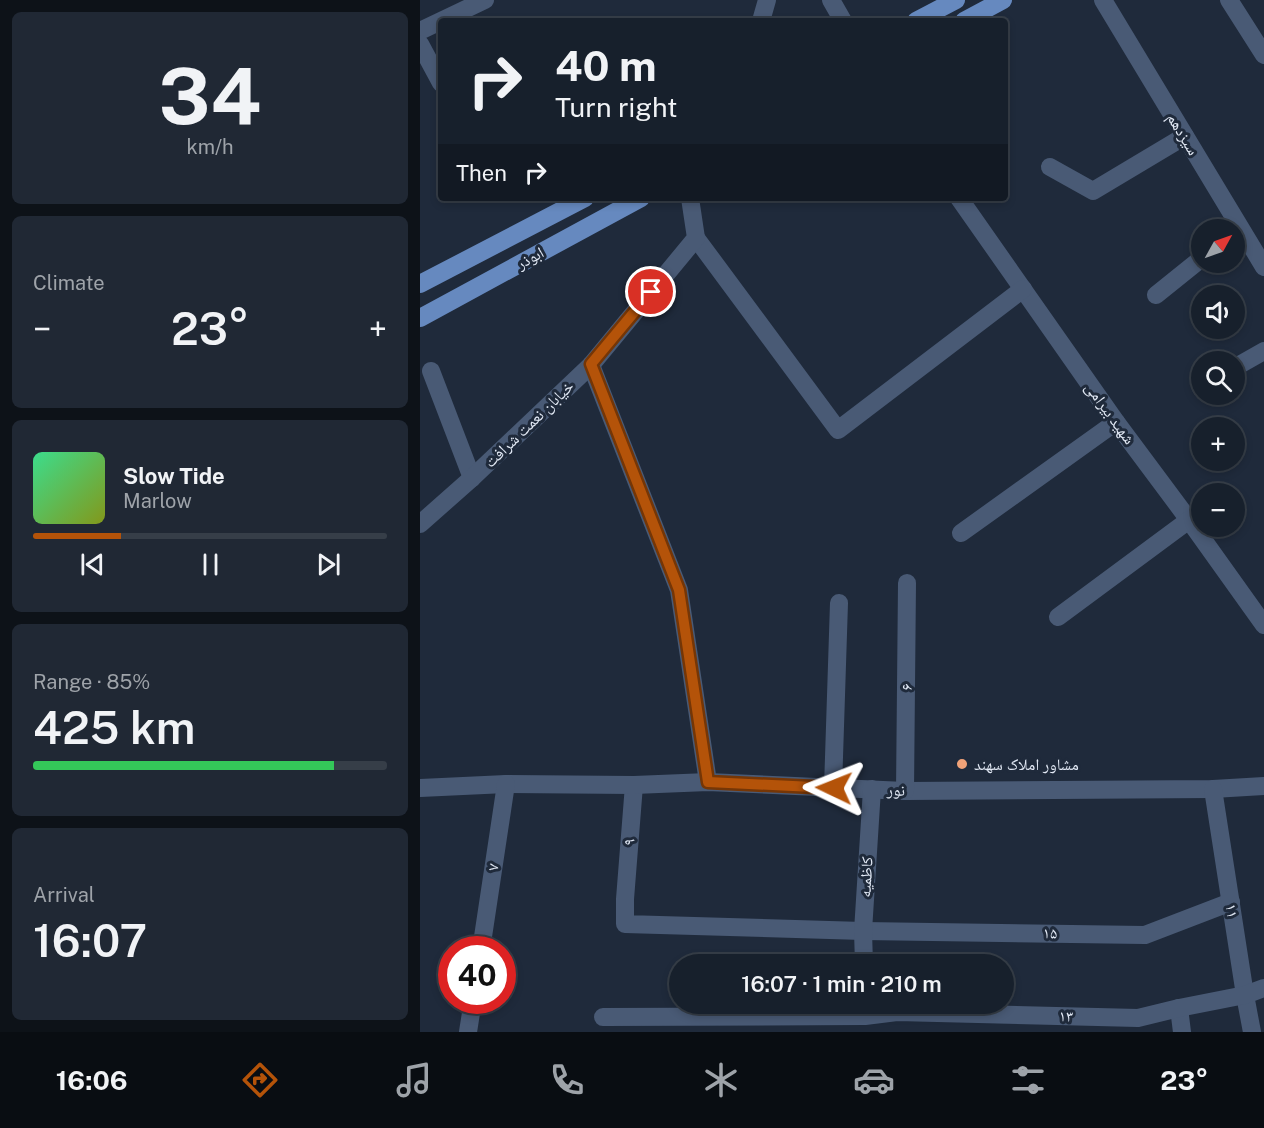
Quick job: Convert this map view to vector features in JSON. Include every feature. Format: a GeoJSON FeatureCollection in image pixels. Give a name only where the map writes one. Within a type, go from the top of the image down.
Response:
{"type":"FeatureCollection","features":[{"type":"Feature","properties":{"kind":"main road"},"geometry":{"type":"LineString","coordinates":[[922,18],[956,0]]}},
{"type":"Feature","properties":{"kind":"main road"},"geometry":{"type":"LineString","coordinates":[[970,18],[1003,0]]}},
{"type":"Feature","properties":{"kind":"main road","name":"ابوذر"},"geometry":{"type":"LineString","coordinates":[[420,284],[579,201]]}},
{"type":"Feature","properties":{"kind":"main road","name":"ابوذر"},"geometry":{"type":"LineString","coordinates":[[420,318],[635,201]]}},
{"type":"Feature","properties":{"kind":"street"},"geometry":{"type":"LineString","coordinates":[[447,18],[484,0]]}},
{"type":"Feature","properties":{"kind":"street"},"geometry":{"type":"LineString","coordinates":[[762,18],[767,0]]}},
{"type":"Feature","properties":{"kind":"street"},"geometry":{"type":"LineString","coordinates":[[831,0],[841,18]]}},
{"type":"Feature","properties":{"kind":"street","name":"سیزدهم"},"geometry":{"type":"LineString","coordinates":[[1103,0],[1185,136],[1231,219]]}},
{"type":"Feature","properties":{"kind":"street"},"geometry":{"type":"LineString","coordinates":[[1228,0],[1264,55]]}},
{"type":"Feature","properties":{"kind":"street"},"geometry":{"type":"LineString","coordinates":[[420,31],[438,22]]}},
{"type":"Feature","properties":{"kind":"street"},"geometry":{"type":"LineString","coordinates":[[420,44],[438,77]]}},
{"type":"Feature","properties":{"kind":"street"},"geometry":{"type":"LineString","coordinates":[[1050,167],[1092,191],[1185,136]]}},
{"type":"Feature","properties":{"kind":"street"},"geometry":{"type":"LineString","coordinates":[[690,201],[696,238],[838,430],[1023,289]]}},
{"type":"Feature","properties":{"kind":"street","name":"شهید بیرامی"},"geometry":{"type":"LineString","coordinates":[[961,201],[1116,422],[1264,625]]}},
{"type":"Feature","properties":{"kind":"street","name":"خیابان نعمت شرافت"},"geometry":{"type":"LineString","coordinates":[[420,524],[472,478],[591,364],[696,238]]}},
{"type":"Feature","properties":{"kind":"street","name":"سیزدهم"},"geometry":{"type":"LineString","coordinates":[[1245,240],[1264,267]]}},
{"type":"Feature","properties":{"kind":"street"},"geometry":{"type":"LineString","coordinates":[[1156,295],[1191,267]]}},
{"type":"Feature","properties":{"kind":"street"},"geometry":{"type":"LineString","coordinates":[[1245,362],[1264,351]]}},
{"type":"Feature","properties":{"kind":"street"},"geometry":{"type":"LineString","coordinates":[[591,364],[679,590],[708,782]]}},
{"type":"Feature","properties":{"kind":"street"},"geometry":{"type":"LineString","coordinates":[[431,371],[472,478]]}},
{"type":"Feature","properties":{"kind":"street"},"geometry":{"type":"LineString","coordinates":[[961,533],[1116,422]]}},
{"type":"Feature","properties":{"kind":"street"},"geometry":{"type":"LineString","coordinates":[[1058,617],[1189,520]]}},
{"type":"Feature","properties":{"kind":"street","name":"۶"},"geometry":{"type":"LineString","coordinates":[[905,791],[907,584]]}},
{"type":"Feature","properties":{"kind":"street"},"geometry":{"type":"LineString","coordinates":[[834,788],[839,603]]}},
{"type":"Feature","properties":{"kind":"street","name":"نور"},"geometry":{"type":"LineString","coordinates":[[420,788],[506,784],[634,785],[708,782],[905,791],[1213,789],[1264,786]]}},
{"type":"Feature","properties":{"kind":"street","name":"۷"},"geometry":{"type":"LineString","coordinates":[[483,936],[506,784]]}},
{"type":"Feature","properties":{"kind":"street","name":"۹"},"geometry":{"type":"LineString","coordinates":[[634,785],[625,924],[863,931]]}},
{"type":"Feature","properties":{"kind":"street","name":"کاظمیه"},"geometry":{"type":"LineString","coordinates":[[864,954],[863,931],[872,789]]}},
{"type":"Feature","properties":{"kind":"street","name":"۱۱"},"geometry":{"type":"LineString","coordinates":[[1213,789],[1252,1032]]}},
{"type":"Feature","properties":{"kind":"street","name":"۱۵"},"geometry":{"type":"LineString","coordinates":[[863,931],[1145,935],[1231,902]]}},
{"type":"Feature","properties":{"kind":"street","name":"۱۳"},"geometry":{"type":"LineString","coordinates":[[603,1017],[866,1017],[897,1012],[1138,1018],[1245,995],[1264,988]]}},
{"type":"Feature","properties":{"kind":"street"},"geometry":{"type":"LineString","coordinates":[[1179,1008],[1182,1032]]}},
{"type":"Feature","properties":{"kind":"street"},"geometry":{"type":"LineString","coordinates":[[468,1032],[471,1014]]}},
{"type":"Feature","properties":{"kind":"place","name":"مشاور املاک سهند"},"geometry":{"type":"Point","coordinates":[962,764]}},
{"type":"Feature","properties":{"kind":"route"},"geometry":{"type":"LineString","coordinates":[[651,292],[591,364],[679,590],[708,782],[834,788]]}}]}
